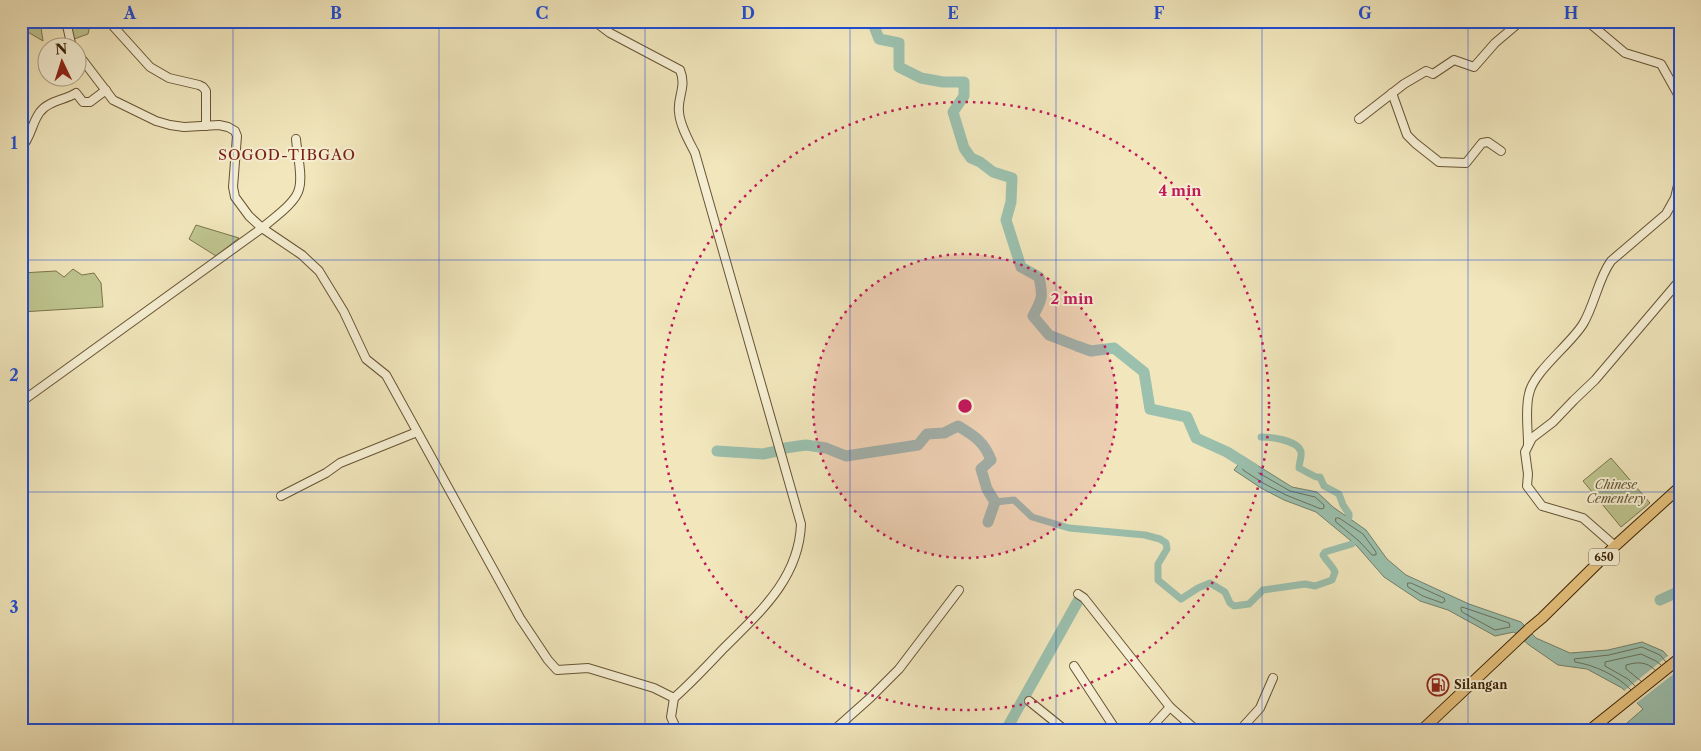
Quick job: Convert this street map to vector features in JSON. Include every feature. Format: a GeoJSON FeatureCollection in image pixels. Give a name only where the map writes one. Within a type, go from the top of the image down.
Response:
{"type":"FeatureCollection","features":[{"type":"Feature","properties":{"kind":"main road","name":"650"},"geometry":{"type":"LineString","coordinates":[[1422,730],[1542,618],[1615,546],[1680,488]]}},
{"type":"Feature","properties":{"kind":"main road"},"geometry":{"type":"LineString","coordinates":[[1590,730],[1677,660]]}},
{"type":"Feature","properties":{"kind":"street"},"geometry":{"type":"LineString","coordinates":[[66,21],[70,38]]}},
{"type":"Feature","properties":{"kind":"street"},"geometry":{"type":"LineString","coordinates":[[112,21],[113,26],[150,67],[169,78],[203,87],[206,92],[206,126]]}},
{"type":"Feature","properties":{"kind":"street"},"geometry":{"type":"LineString","coordinates":[[594,21],[610,33],[680,70],[683,78],[679,111],[695,153],[802,524],[797,554],[771,601],[674,698],[672,717],[677,730]]}},
{"type":"Feature","properties":{"kind":"street"},"geometry":{"type":"LineString","coordinates":[[1359,119],[1392,93],[1426,71],[1433,74],[1454,60],[1474,67],[1495,43],[1521,21]]}},
{"type":"Feature","properties":{"kind":"street"},"geometry":{"type":"LineString","coordinates":[[1587,21],[1625,53],[1661,64],[1680,98]]}},
{"type":"Feature","properties":{"kind":"street"},"geometry":{"type":"LineString","coordinates":[[88,67],[113,100],[156,121],[170,126],[184,127],[219,125],[235,131],[237,136],[233,187],[235,197],[249,216],[262,228],[302,255],[319,271],[344,312],[366,359],[386,375],[520,618],[548,660],[557,670],[588,668],[654,688],[674,698]]}},
{"type":"Feature","properties":{"kind":"street"},"geometry":{"type":"LineString","coordinates":[[21,148],[40,112],[45,107],[69,98],[76,93],[83,102],[90,102],[106,90]]}},
{"type":"Feature","properties":{"kind":"street"},"geometry":{"type":"LineString","coordinates":[[1392,93],[1407,135],[1439,162],[1466,163],[1482,143],[1488,142],[1501,151]]}},
{"type":"Feature","properties":{"kind":"street"},"geometry":{"type":"LineString","coordinates":[[21,402],[262,228],[289,204],[299,190],[300,175],[296,139]]}},
{"type":"Feature","properties":{"kind":"street"},"geometry":{"type":"LineString","coordinates":[[1528,444],[1529,393],[1534,382],[1552,359],[1574,337],[1583,323],[1594,302],[1605,269],[1611,261],[1666,214],[1675,198],[1680,177]]}},
{"type":"Feature","properties":{"kind":"street"},"geometry":{"type":"LineString","coordinates":[[1615,546],[1583,518],[1542,506],[1527,486],[1528,474],[1525,452],[1532,438],[1554,422],[1595,380],[1680,280]]}},
{"type":"Feature","properties":{"kind":"street"},"geometry":{"type":"LineString","coordinates":[[282,496],[326,473],[340,463],[417,432]]}},
{"type":"Feature","properties":{"kind":"street"},"geometry":{"type":"LineString","coordinates":[[834,730],[899,669],[959,590]]}},
{"type":"Feature","properties":{"kind":"street"},"geometry":{"type":"LineString","coordinates":[[1078,594],[1084,598],[1170,707],[1196,730]]}},
{"type":"Feature","properties":{"kind":"street"},"geometry":{"type":"LineString","coordinates":[[1074,666],[1116,730]]}},
{"type":"Feature","properties":{"kind":"street"},"geometry":{"type":"LineString","coordinates":[[1241,730],[1260,708],[1273,678]]}},
{"type":"Feature","properties":{"kind":"street"},"geometry":{"type":"LineString","coordinates":[[1029,701],[1065,730]]}},
{"type":"Feature","properties":{"kind":"street"},"geometry":{"type":"LineString","coordinates":[[1149,730],[1170,707]]}},
{"type":"Feature","properties":{"kind":"green space"},"geometry":{"type":"Polygon","coordinates":[[[21,21],[40,21],[43,38],[38,38],[21,28],[21,21]]]}},
{"type":"Feature","properties":{"kind":"green space"},"geometry":{"type":"Polygon","coordinates":[[[68,21],[91,21],[88,34],[74,38],[68,21]]]}},
{"type":"Feature","properties":{"kind":"green space"},"geometry":{"type":"Polygon","coordinates":[[[196,225],[239,238],[216,256],[189,239],[196,225]]]}},
{"type":"Feature","properties":{"kind":"green space"},"geometry":{"type":"Polygon","coordinates":[[[73,269],[82,275],[94,273],[101,283],[103,307],[21,312],[21,273],[56,271],[64,277],[73,269]]]}},
{"type":"Feature","properties":{"kind":"green space","name":"Chinese Cementery"},"geometry":{"type":"Polygon","coordinates":[[[1611,458],[1650,503],[1621,527],[1583,481],[1611,458]]]}},
{"type":"Feature","properties":{"kind":"water"},"geometry":{"type":"Polygon","coordinates":[[[1244,457],[1292,487],[1317,492],[1333,507],[1366,530],[1387,559],[1406,575],[1469,604],[1521,622],[1536,638],[1570,653],[1608,650],[1642,642],[1663,651],[1680,670],[1680,730],[1619,730],[1643,709],[1622,688],[1587,669],[1558,665],[1514,632],[1495,636],[1448,610],[1420,601],[1384,577],[1356,545],[1316,512],[1284,500],[1261,488],[1234,470],[1244,457]]]}},
{"type":"Feature","properties":{"kind":"pier"},"geometry":{"type":"Polygon","coordinates":[[[1669,655],[1680,669],[1635,704],[1624,691],[1669,655]]]}},
{"type":"Feature","properties":{"kind":"waterway"},"geometry":{"type":"LineString","coordinates":[[872,21],[879,39],[899,43],[899,67],[921,78],[943,82],[964,82],[964,96],[953,112],[964,148],[971,158],[993,172],[1012,178],[1011,202],[1006,220],[1021,267],[1039,277],[1041,297],[1033,316],[1049,335],[1091,351],[1114,348],[1144,372],[1150,409],[1187,417],[1196,438],[1227,452],[1254,469]]}},
{"type":"Feature","properties":{"kind":"waterway"},"geometry":{"type":"LineString","coordinates":[[785,448],[806,445],[826,448],[846,456],[918,445],[927,434],[944,433],[958,426],[978,440],[985,448],[991,460],[981,469],[987,489],[995,502],[988,522]]}},
{"type":"Feature","properties":{"kind":"waterway"},"geometry":{"type":"LineString","coordinates":[[1261,437],[1284,440],[1299,448],[1301,452],[1299,468],[1316,477],[1320,477],[1324,486],[1339,494],[1349,517]]}},
{"type":"Feature","properties":{"kind":"waterway"},"geometry":{"type":"LineString","coordinates":[[717,451],[763,454],[777,451]]}},
{"type":"Feature","properties":{"kind":"waterway"},"geometry":{"type":"LineString","coordinates":[[995,502],[1014,500],[1032,517],[1069,528],[1145,535],[1160,539],[1166,543],[1167,549],[1158,564],[1158,580],[1181,599],[1210,583],[1225,592],[1230,603],[1234,606],[1249,604],[1263,590],[1305,584],[1315,586],[1332,580],[1335,572],[1323,555],[1325,552],[1352,544]]}},
{"type":"Feature","properties":{"kind":"waterway"},"geometry":{"type":"LineString","coordinates":[[1660,600],[1680,591]]}},
{"type":"Feature","properties":{"kind":"waterway"},"geometry":{"type":"LineString","coordinates":[[1006,730],[1078,601]]}},
{"type":"Feature","properties":{"kind":"place","name":"Silangan"},"geometry":{"type":"Point","coordinates":[1438,685]}},
{"type":"Feature","properties":{"kind":"district","name":"SOGOD-TIBGAO"},"geometry":{"type":"Point","coordinates":[287,155]}}]}
